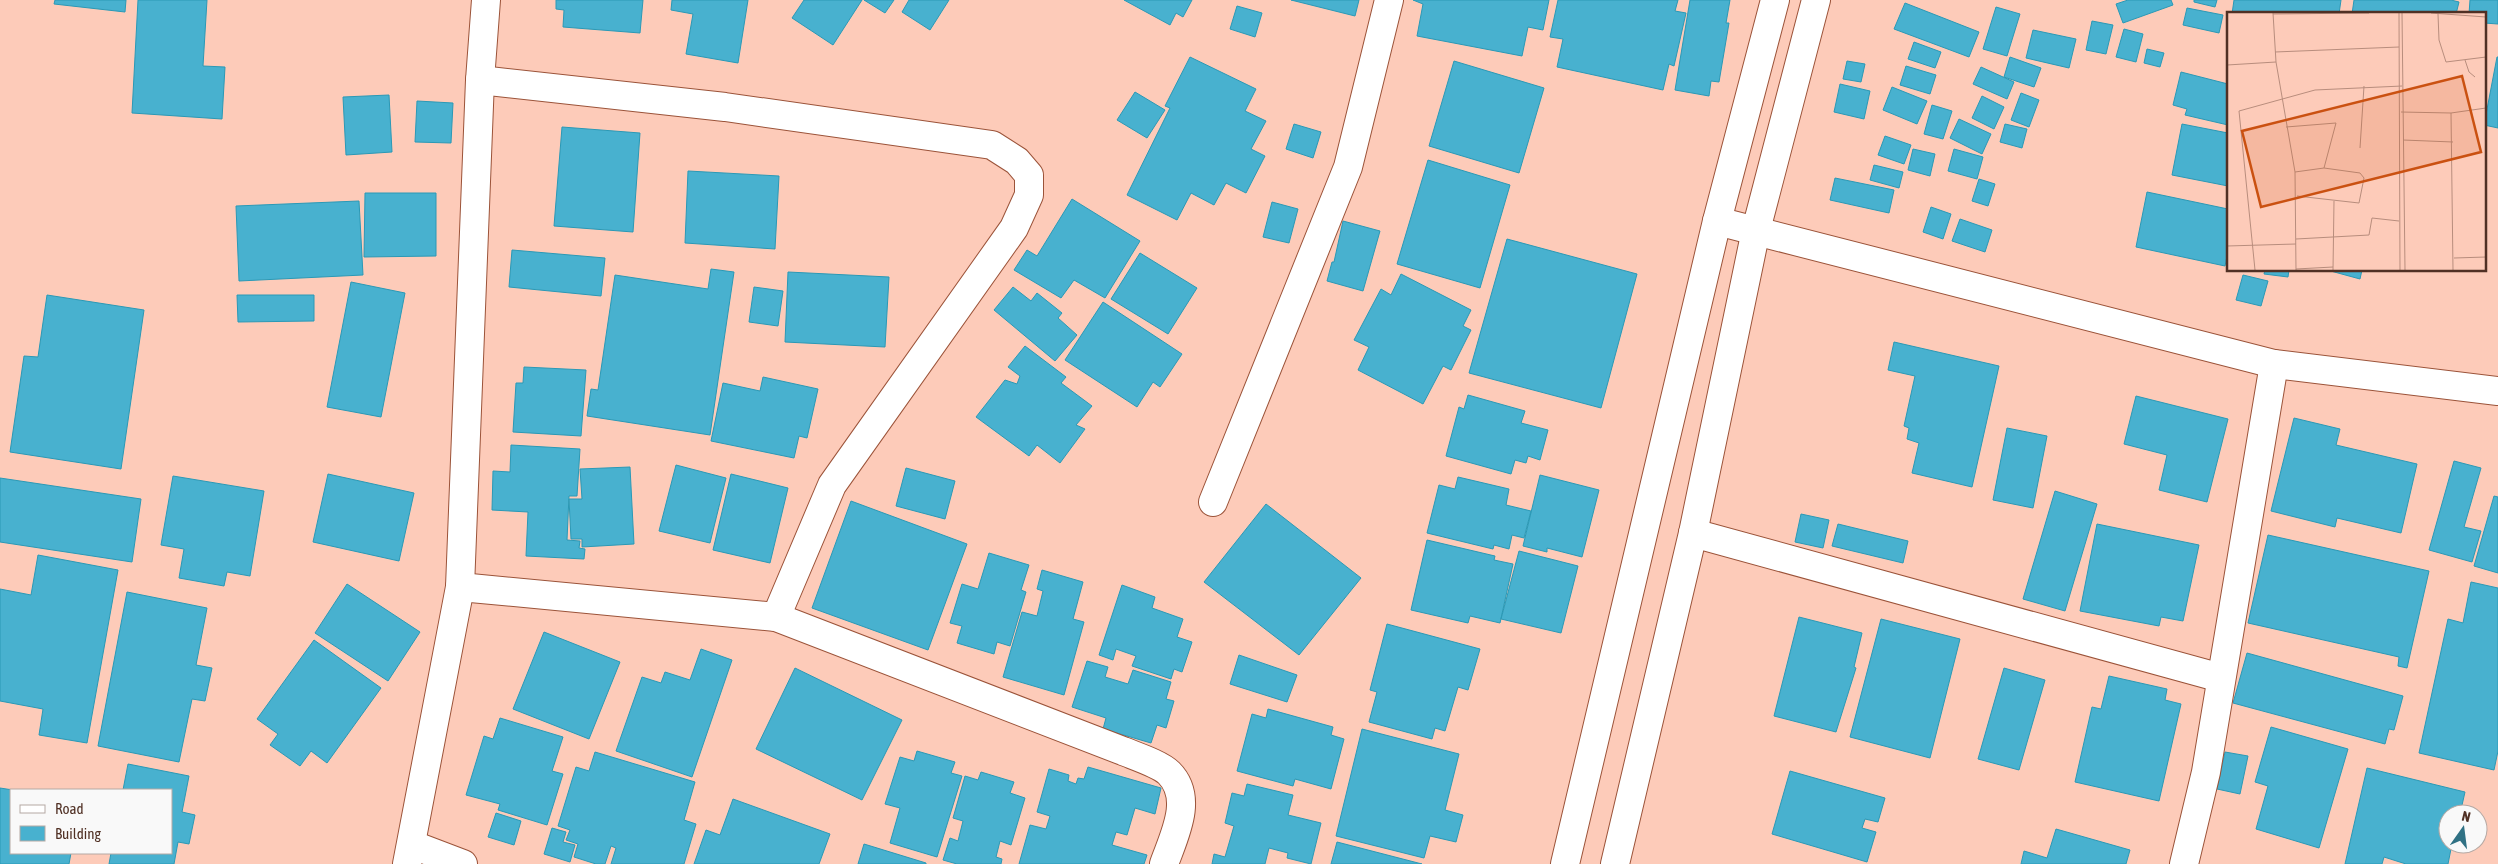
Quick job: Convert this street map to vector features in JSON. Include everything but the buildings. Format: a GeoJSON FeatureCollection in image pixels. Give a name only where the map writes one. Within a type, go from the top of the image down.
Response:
{"type":"FeatureCollection","features":[{"type":"Feature","properties":{"kind":"street"},"geometry":{"type":"LineString","coordinates":[[464,864],[410,854],[460,587],[480,80],[486,0]]}},
{"type":"Feature","properties":{"kind":"street"},"geometry":{"type":"LineString","coordinates":[[1213,502],[1348,167],[1390,0]]}},
{"type":"Feature","properties":{"kind":"street"},"geometry":{"type":"LineString","coordinates":[[1565,864],[1717,221],[1775,0]]}},
{"type":"Feature","properties":{"kind":"street"},"geometry":{"type":"LineString","coordinates":[[1615,864],[1693,533],[1756,230],[1816,0]]}},
{"type":"Feature","properties":{"kind":"street"},"geometry":{"type":"LineString","coordinates":[[480,80],[725,107],[992,145],[1017,161],[1029,175],[1029,195],[1014,228],[832,485],[776,617]]}},
{"type":"Feature","properties":{"kind":"street"},"geometry":{"type":"LineString","coordinates":[[1717,221],[2274,364],[2498,391]]}},
{"type":"Feature","properties":{"kind":"street"},"geometry":{"type":"LineString","coordinates":[[2184,864],[2206,772],[2274,364]]}},
{"type":"Feature","properties":{"kind":"street"},"geometry":{"type":"LineString","coordinates":[[1693,533],[2221,678]]}},
{"type":"Feature","properties":{"kind":"street"},"geometry":{"type":"LineString","coordinates":[[460,587],[776,617],[1123,751],[1169,772],[1182,796],[1179,824],[1164,864]]}}]}
